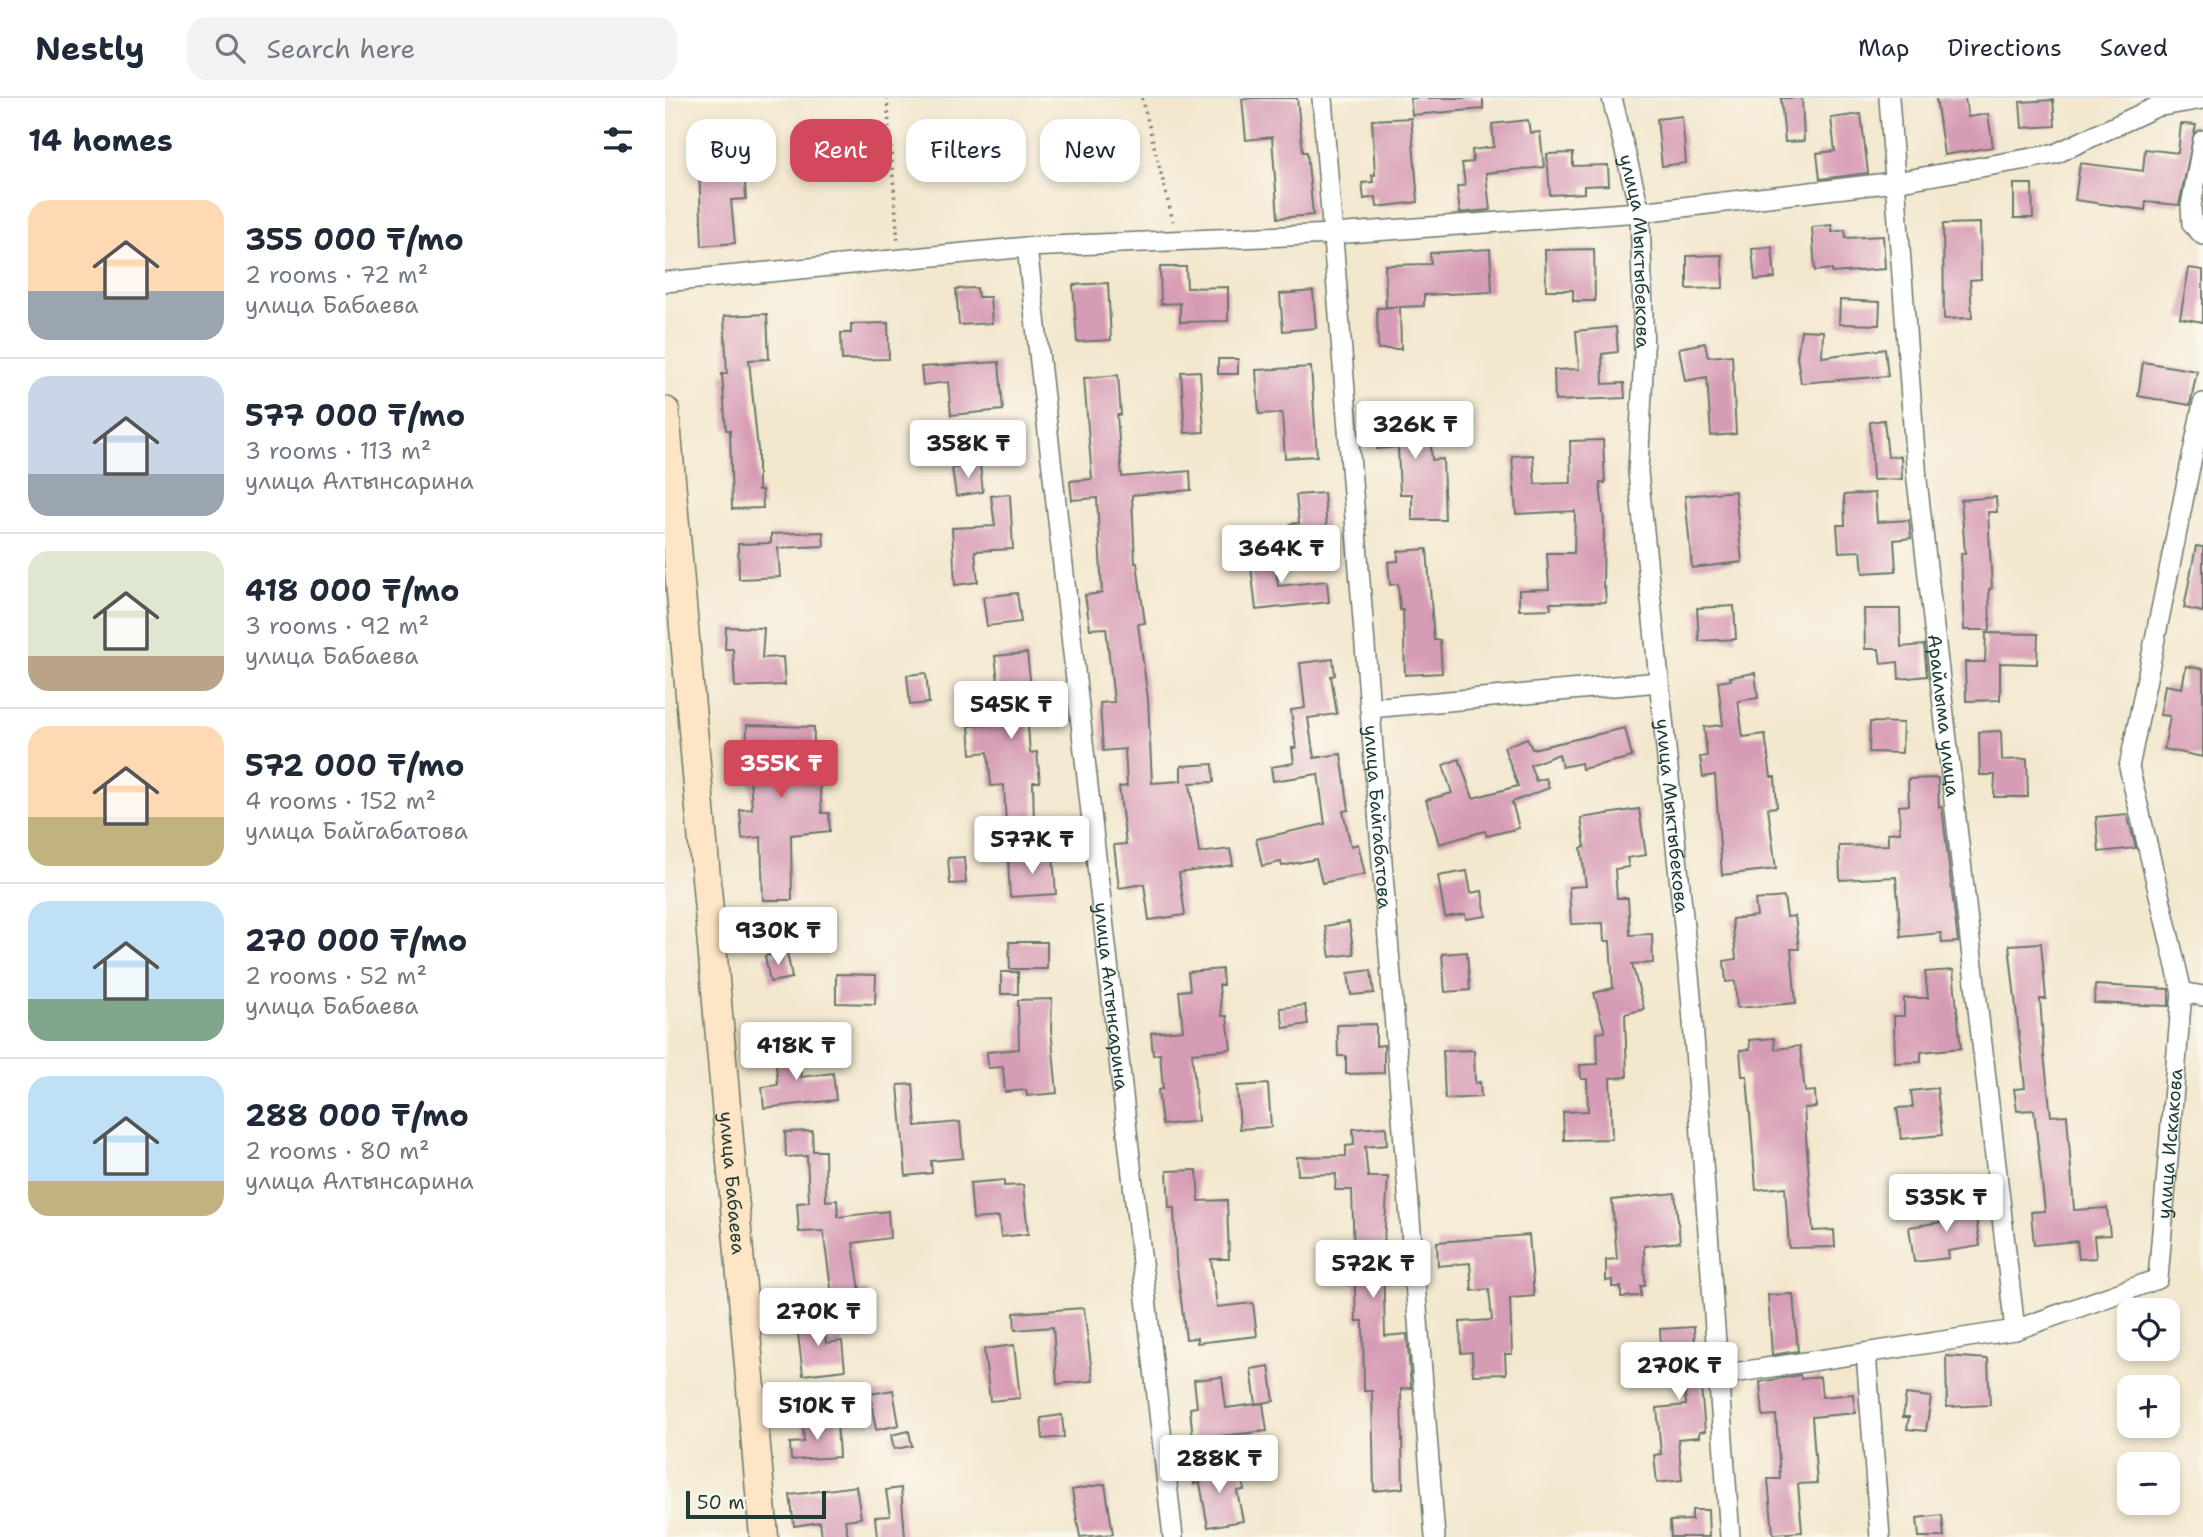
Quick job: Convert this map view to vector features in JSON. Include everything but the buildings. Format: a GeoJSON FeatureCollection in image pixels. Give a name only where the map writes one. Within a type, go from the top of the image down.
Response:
{"type":"FeatureCollection","features":[{"type":"Feature","properties":{"kind":"street","name":"улица Байгабатова"},"geometry":{"type":"LineString","coordinates":[[1322,98],[1435,1537]]}},
{"type":"Feature","properties":{"kind":"street","name":"улица Мыктыбекова"},"geometry":{"type":"LineString","coordinates":[[1612,98],[1640,212],[1644,353],[1638,472],[1691,995],[1730,1537]]}},
{"type":"Feature","properties":{"kind":"street","name":"Арайлыма улица"},"geometry":{"type":"LineString","coordinates":[[1889,98],[1917,480],[2015,1331]]}},
{"type":"Feature","properties":{"kind":"street"},"geometry":{"type":"LineString","coordinates":[[665,282],[1027,247],[1333,233],[1640,212],[1895,182],[2055,154],[2156,107],[2203,99]]}},
{"type":"Feature","properties":{"kind":"street"},"geometry":{"type":"LineString","coordinates":[[2203,140],[2191,206],[2192,224],[2203,235]]}},
{"type":"Feature","properties":{"kind":"street","name":"улица Алтынсарина"},"geometry":{"type":"LineString","coordinates":[[1027,247],[1173,1537]]}},
{"type":"Feature","properties":{"kind":"street","name":"улица Искакова"},"geometry":{"type":"LineString","coordinates":[[1720,1375],[2015,1331],[2158,1279],[2182,992],[2129,767],[2203,403]]}},
{"type":"Feature","properties":{"kind":"street","name":"улица Бабаева"},"geometry":{"type":"LineString","coordinates":[[665,411],[764,1537]]}},
{"type":"Feature","properties":{"kind":"street"},"geometry":{"type":"LineString","coordinates":[[1370,708],[1659,682]]}},
{"type":"Feature","properties":{"kind":"street"},"geometry":{"type":"LineString","coordinates":[[2182,992],[2203,996]]}},
{"type":"Feature","properties":{"kind":"street"},"geometry":{"type":"LineString","coordinates":[[1866,1353],[1880,1537]]}},
{"type":"Feature","properties":{"kind":"path"},"geometry":{"type":"LineString","coordinates":[[887,98],[900,259]]}},
{"type":"Feature","properties":{"kind":"path"},"geometry":{"type":"LineString","coordinates":[[1142,98],[1178,240]]}}]}
